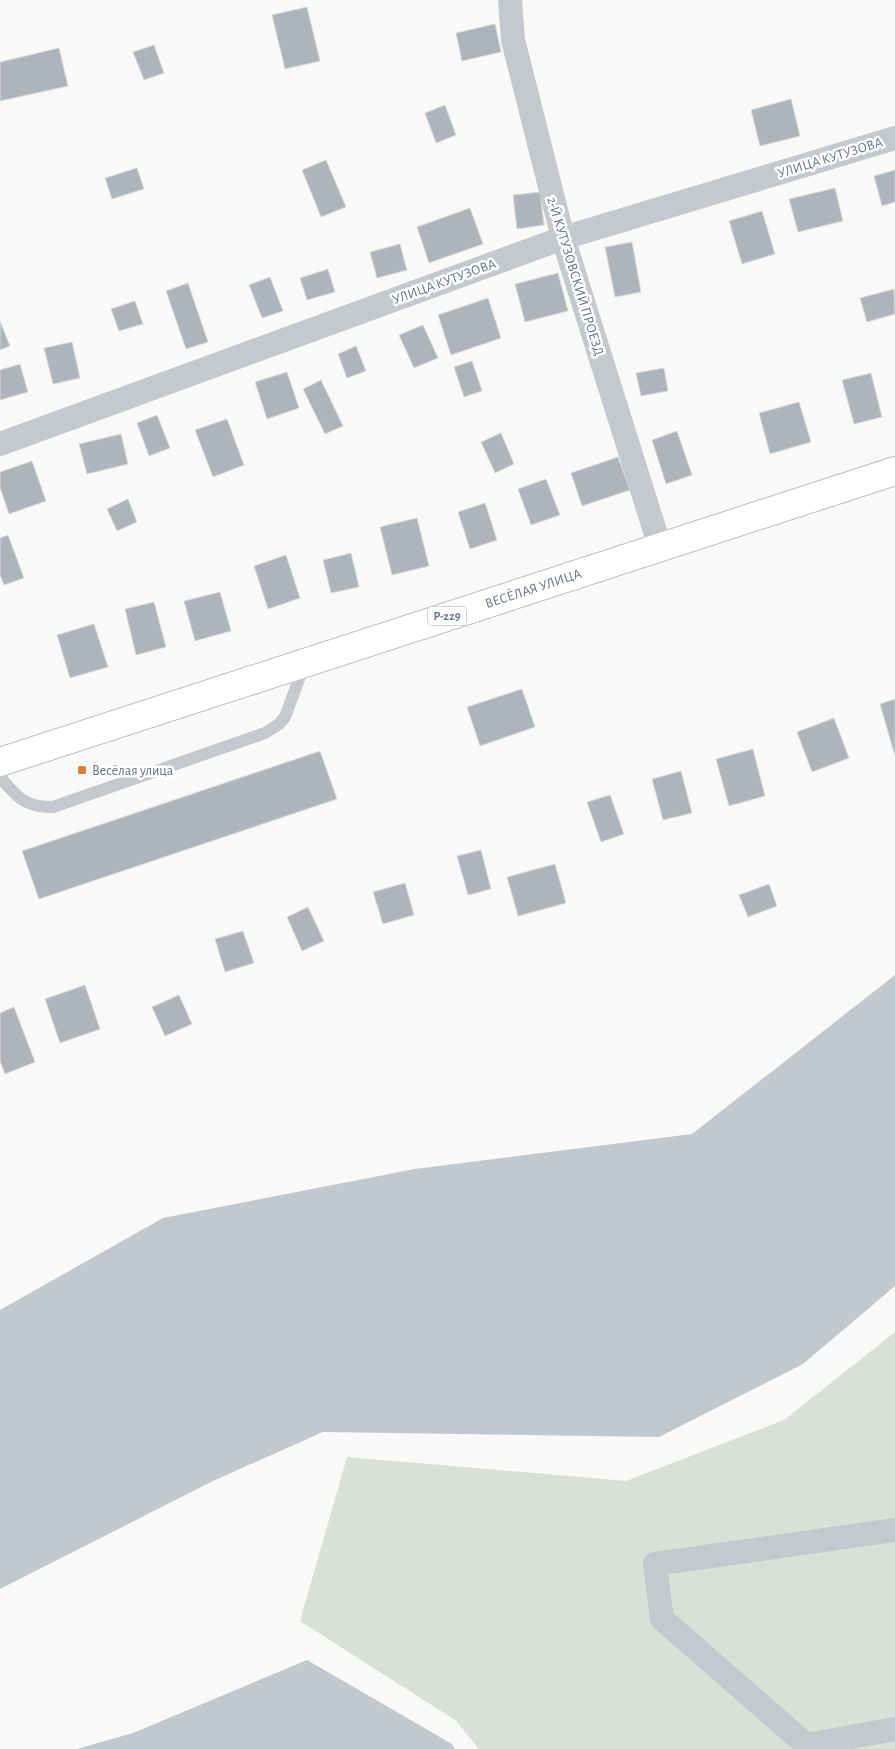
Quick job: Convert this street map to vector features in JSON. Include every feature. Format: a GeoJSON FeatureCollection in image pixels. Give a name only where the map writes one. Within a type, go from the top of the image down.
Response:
{"type":"FeatureCollection","features":[{"type":"Feature","properties":{"kind":"main road","name":"ВЕСЁЛАЯ УЛИЦА"},"geometry":{"type":"LineString","coordinates":[[0,762],[895,471]]}},
{"type":"Feature","properties":{"kind":"street","name":"2-Й КУТУЗОВСКИЙ ПРОЕЗД"},"geometry":{"type":"LineString","coordinates":[[510,0],[513,40],[563,238],[660,547]]}},
{"type":"Feature","properties":{"kind":"street","name":"УЛИЦА КУТУЗОВА"},"geometry":{"type":"LineString","coordinates":[[0,444],[563,238],[895,138]]}},
{"type":"Feature","properties":{"kind":"street"},"geometry":{"type":"LineString","coordinates":[[895,1530],[655,1564],[662,1619],[809,1747],[895,1729]]}},
{"type":"Feature","properties":{"kind":"lane"},"geometry":{"type":"LineString","coordinates":[[0,777],[17,797],[24,801],[38,806],[53,807],[265,733],[279,724],[285,717],[305,663]]}},
{"type":"Feature","properties":{"kind":"shaded area"},"geometry":{"type":"Polygon","coordinates":[[[895,975],[895,1286],[803,1364],[659,1437],[323,1432],[213,1481],[0,1589],[0,1310],[163,1218],[415,1169],[692,1134],[895,975]]]}},
{"type":"Feature","properties":{"kind":"shaded area"},"geometry":{"type":"Polygon","coordinates":[[[895,1332],[895,1749],[479,1749],[455,1720],[300,1621],[347,1457],[626,1481],[784,1420],[895,1332]]]}},
{"type":"Feature","properties":{"kind":"shaded area"},"geometry":{"type":"Polygon","coordinates":[[[307,1660],[452,1744],[455,1749],[77,1749],[133,1733],[307,1660]]]}},
{"type":"Feature","properties":{"kind":"building"},"geometry":{"type":"Polygon","coordinates":[[[307,7],[320,61],[285,69],[272,15],[307,7]]]}},
{"type":"Feature","properties":{"kind":"building"},"geometry":{"type":"Polygon","coordinates":[[[495,24],[501,52],[462,61],[456,33],[495,24]]]}},
{"type":"Feature","properties":{"kind":"building"},"geometry":{"type":"Polygon","coordinates":[[[154,45],[164,73],[144,80],[133,52],[154,45]]]}},
{"type":"Feature","properties":{"kind":"building"},"geometry":{"type":"Polygon","coordinates":[[[59,48],[68,86],[0,101],[0,62],[59,48]]]}},
{"type":"Feature","properties":{"kind":"building"},"geometry":{"type":"Polygon","coordinates":[[[791,99],[800,136],[760,146],[751,110],[791,99]]]}},
{"type":"Feature","properties":{"kind":"building"},"geometry":{"type":"Polygon","coordinates":[[[445,105],[456,135],[436,143],[425,113],[445,105]]]}},
{"type":"Feature","properties":{"kind":"building"},"geometry":{"type":"Polygon","coordinates":[[[326,160],[346,207],[321,217],[302,170],[326,160]]]}},
{"type":"Feature","properties":{"kind":"building"},"geometry":{"type":"Polygon","coordinates":[[[137,168],[144,189],[112,199],[105,178],[137,168]]]}},
{"type":"Feature","properties":{"kind":"building"},"geometry":{"type":"Polygon","coordinates":[[[895,170],[895,202],[882,206],[874,176],[895,170]]]}},
{"type":"Feature","properties":{"kind":"building"},"geometry":{"type":"Polygon","coordinates":[[[835,188],[843,221],[798,232],[789,199],[835,188]]]}},
{"type":"Feature","properties":{"kind":"building"},"geometry":{"type":"Polygon","coordinates":[[[540,192],[544,225],[517,229],[513,195],[540,192]]]}},
{"type":"Feature","properties":{"kind":"building"},"geometry":{"type":"Polygon","coordinates":[[[470,208],[483,244],[429,263],[417,227],[470,208]]]}},
{"type":"Feature","properties":{"kind":"building"},"geometry":{"type":"Polygon","coordinates":[[[762,211],[775,254],[742,264],[729,221],[762,211]]]}},
{"type":"Feature","properties":{"kind":"building"},"geometry":{"type":"Polygon","coordinates":[[[632,242],[641,292],[615,297],[605,247],[632,242]]]}},
{"type":"Feature","properties":{"kind":"building"},"geometry":{"type":"Polygon","coordinates":[[[400,244],[407,270],[377,278],[370,252],[400,244]]]}},
{"type":"Feature","properties":{"kind":"building"},"geometry":{"type":"Polygon","coordinates":[[[328,269],[335,292],[307,300],[300,278],[328,269]]]}},
{"type":"Feature","properties":{"kind":"building"},"geometry":{"type":"Polygon","coordinates":[[[558,273],[568,311],[525,322],[515,284],[558,273]]]}},
{"type":"Feature","properties":{"kind":"building"},"geometry":{"type":"Polygon","coordinates":[[[270,277],[283,311],[262,318],[249,285],[270,277]]]}},
{"type":"Feature","properties":{"kind":"building"},"geometry":{"type":"Polygon","coordinates":[[[188,283],[208,342],[186,349],[166,291],[188,283]]]}},
{"type":"Feature","properties":{"kind":"building"},"geometry":{"type":"Polygon","coordinates":[[[894,289],[895,314],[867,322],[860,298],[894,289]]]}},
{"type":"Feature","properties":{"kind":"building"},"geometry":{"type":"Polygon","coordinates":[[[488,298],[501,338],[451,355],[438,315],[488,298]]]}},
{"type":"Feature","properties":{"kind":"building"},"geometry":{"type":"Polygon","coordinates":[[[135,301],[143,324],[119,331],[111,309],[135,301]]]}},
{"type":"Feature","properties":{"kind":"building"},"geometry":{"type":"Polygon","coordinates":[[[0,321],[10,346],[0,350],[0,321]]]}},
{"type":"Feature","properties":{"kind":"building"},"geometry":{"type":"Polygon","coordinates":[[[423,325],[438,358],[414,368],[399,335],[423,325]]]}},
{"type":"Feature","properties":{"kind":"building"},"geometry":{"type":"Polygon","coordinates":[[[72,342],[80,378],[53,384],[44,348],[72,342]]]}},
{"type":"Feature","properties":{"kind":"building"},"geometry":{"type":"Polygon","coordinates":[[[356,346],[366,371],[347,378],[338,354],[356,346]]]}},
{"type":"Feature","properties":{"kind":"building"},"geometry":{"type":"Polygon","coordinates":[[[472,361],[482,391],[464,397],[454,367],[472,361]]]}},
{"type":"Feature","properties":{"kind":"building"},"geometry":{"type":"Polygon","coordinates":[[[20,364],[28,392],[0,400],[0,370],[20,364]]]}},
{"type":"Feature","properties":{"kind":"building"},"geometry":{"type":"Polygon","coordinates":[[[664,368],[668,391],[641,396],[636,373],[664,368]]]}},
{"type":"Feature","properties":{"kind":"building"},"geometry":{"type":"Polygon","coordinates":[[[287,372],[299,408],[267,419],[255,382],[287,372]]]}},
{"type":"Feature","properties":{"kind":"building"},"geometry":{"type":"Polygon","coordinates":[[[871,373],[882,417],[854,424],[842,380],[871,373]]]}},
{"type":"Feature","properties":{"kind":"building"},"geometry":{"type":"Polygon","coordinates":[[[321,380],[343,426],[325,434],[303,389],[321,380]]]}},
{"type":"Feature","properties":{"kind":"building"},"geometry":{"type":"Polygon","coordinates":[[[799,402],[811,442],[770,454],[759,413],[799,402]]]}},
{"type":"Feature","properties":{"kind":"building"},"geometry":{"type":"Polygon","coordinates":[[[157,415],[170,448],[149,456],[137,423],[157,415]]]}},
{"type":"Feature","properties":{"kind":"building"},"geometry":{"type":"Polygon","coordinates":[[[227,419],[244,465],[213,477],[195,430],[227,419]]]}},
{"type":"Feature","properties":{"kind":"building"},"geometry":{"type":"Polygon","coordinates":[[[677,431],[692,475],[666,484],[652,440],[677,431]]]}},
{"type":"Feature","properties":{"kind":"building"},"geometry":{"type":"Polygon","coordinates":[[[501,433],[514,464],[495,473],[481,442],[501,433]]]}},
{"type":"Feature","properties":{"kind":"building"},"geometry":{"type":"Polygon","coordinates":[[[121,434],[128,464],[87,474],[79,444],[121,434]]]}},
{"type":"Feature","properties":{"kind":"building"},"geometry":{"type":"Polygon","coordinates":[[[618,457],[630,490],[582,506],[571,473],[618,457]]]}},
{"type":"Feature","properties":{"kind":"building"},"geometry":{"type":"Polygon","coordinates":[[[32,461],[46,501],[9,514],[0,487],[0,472],[32,461]]]}},
{"type":"Feature","properties":{"kind":"building"},"geometry":{"type":"Polygon","coordinates":[[[546,479],[560,515],[531,525],[518,489],[546,479]]]}},
{"type":"Feature","properties":{"kind":"building"},"geometry":{"type":"Polygon","coordinates":[[[128,499],[137,522],[117,531],[107,509],[128,499]]]}},
{"type":"Feature","properties":{"kind":"building"},"geometry":{"type":"Polygon","coordinates":[[[485,503],[497,540],[470,549],[458,512],[485,503]]]}},
{"type":"Feature","properties":{"kind":"building"},"geometry":{"type":"Polygon","coordinates":[[[417,518],[429,566],[392,575],[380,527],[417,518]]]}},
{"type":"Feature","properties":{"kind":"building"},"geometry":{"type":"Polygon","coordinates":[[[8,535],[24,578],[4,585],[0,575],[0,538],[8,535]]]}},
{"type":"Feature","properties":{"kind":"building"},"geometry":{"type":"Polygon","coordinates":[[[351,553],[359,587],[331,593],[323,560],[351,553]]]}},
{"type":"Feature","properties":{"kind":"building"},"geometry":{"type":"Polygon","coordinates":[[[286,555],[300,598],[268,609],[254,566],[286,555]]]}},
{"type":"Feature","properties":{"kind":"building"},"geometry":{"type":"Polygon","coordinates":[[[220,592],[231,631],[195,641],[184,601],[220,592]]]}},
{"type":"Feature","properties":{"kind":"building"},"geometry":{"type":"Polygon","coordinates":[[[154,602],[166,647],[136,655],[125,609],[154,602]]]}},
{"type":"Feature","properties":{"kind":"building"},"geometry":{"type":"Polygon","coordinates":[[[94,624],[108,667],[70,678],[57,635],[94,624]]]}},
{"type":"Feature","properties":{"kind":"building"},"geometry":{"type":"Polygon","coordinates":[[[522,689],[535,727],[480,746],[467,707],[522,689]]]}},
{"type":"Feature","properties":{"kind":"building"},"geometry":{"type":"Polygon","coordinates":[[[895,699],[895,756],[880,704],[895,699]]]}},
{"type":"Feature","properties":{"kind":"building"},"geometry":{"type":"Polygon","coordinates":[[[834,718],[849,758],[812,772],[797,732],[834,718]]]}},
{"type":"Feature","properties":{"kind":"building"},"geometry":{"type":"Polygon","coordinates":[[[753,749],[765,796],[729,806],[716,759],[753,749]]]}},
{"type":"Feature","properties":{"kind":"building"},"geometry":{"type":"Polygon","coordinates":[[[320,751],[337,799],[39,899],[22,851],[320,751]]]}},
{"type":"Feature","properties":{"kind":"building"},"geometry":{"type":"Polygon","coordinates":[[[681,771],[692,813],[663,820],[652,779],[681,771]]]}},
{"type":"Feature","properties":{"kind":"building"},"geometry":{"type":"Polygon","coordinates":[[[610,795],[624,834],[601,842],[587,802],[610,795]]]}},
{"type":"Feature","properties":{"kind":"building"},"geometry":{"type":"Polygon","coordinates":[[[481,850],[491,889],[468,895],[457,856],[481,850]]]}},
{"type":"Feature","properties":{"kind":"building"},"geometry":{"type":"Polygon","coordinates":[[[555,864],[566,903],[518,916],[507,877],[555,864]]]}},
{"type":"Feature","properties":{"kind":"building"},"geometry":{"type":"Polygon","coordinates":[[[405,883],[414,915],[383,924],[373,892],[405,883]]]}},
{"type":"Feature","properties":{"kind":"building"},"geometry":{"type":"Polygon","coordinates":[[[769,884],[777,906],[748,917],[739,895],[769,884]]]}},
{"type":"Feature","properties":{"kind":"building"},"geometry":{"type":"Polygon","coordinates":[[[308,907],[324,941],[302,951],[287,917],[308,907]]]}},
{"type":"Feature","properties":{"kind":"building"},"geometry":{"type":"Polygon","coordinates":[[[243,931],[254,963],[225,972],[215,939],[243,931]]]}},
{"type":"Feature","properties":{"kind":"building"},"geometry":{"type":"Polygon","coordinates":[[[85,985],[100,1029],[60,1043],[45,999],[85,985]]]}},
{"type":"Feature","properties":{"kind":"building"},"geometry":{"type":"Polygon","coordinates":[[[179,995],[192,1024],[165,1036],[152,1007],[179,995]]]}},
{"type":"Feature","properties":{"kind":"building"},"geometry":{"type":"Polygon","coordinates":[[[14,1007],[35,1062],[5,1074],[0,1061],[0,1013],[14,1007]]]}},
{"type":"Feature","properties":{"kind":"place","name":"Весёлая улица"},"geometry":{"type":"Point","coordinates":[82,770]}}]}
